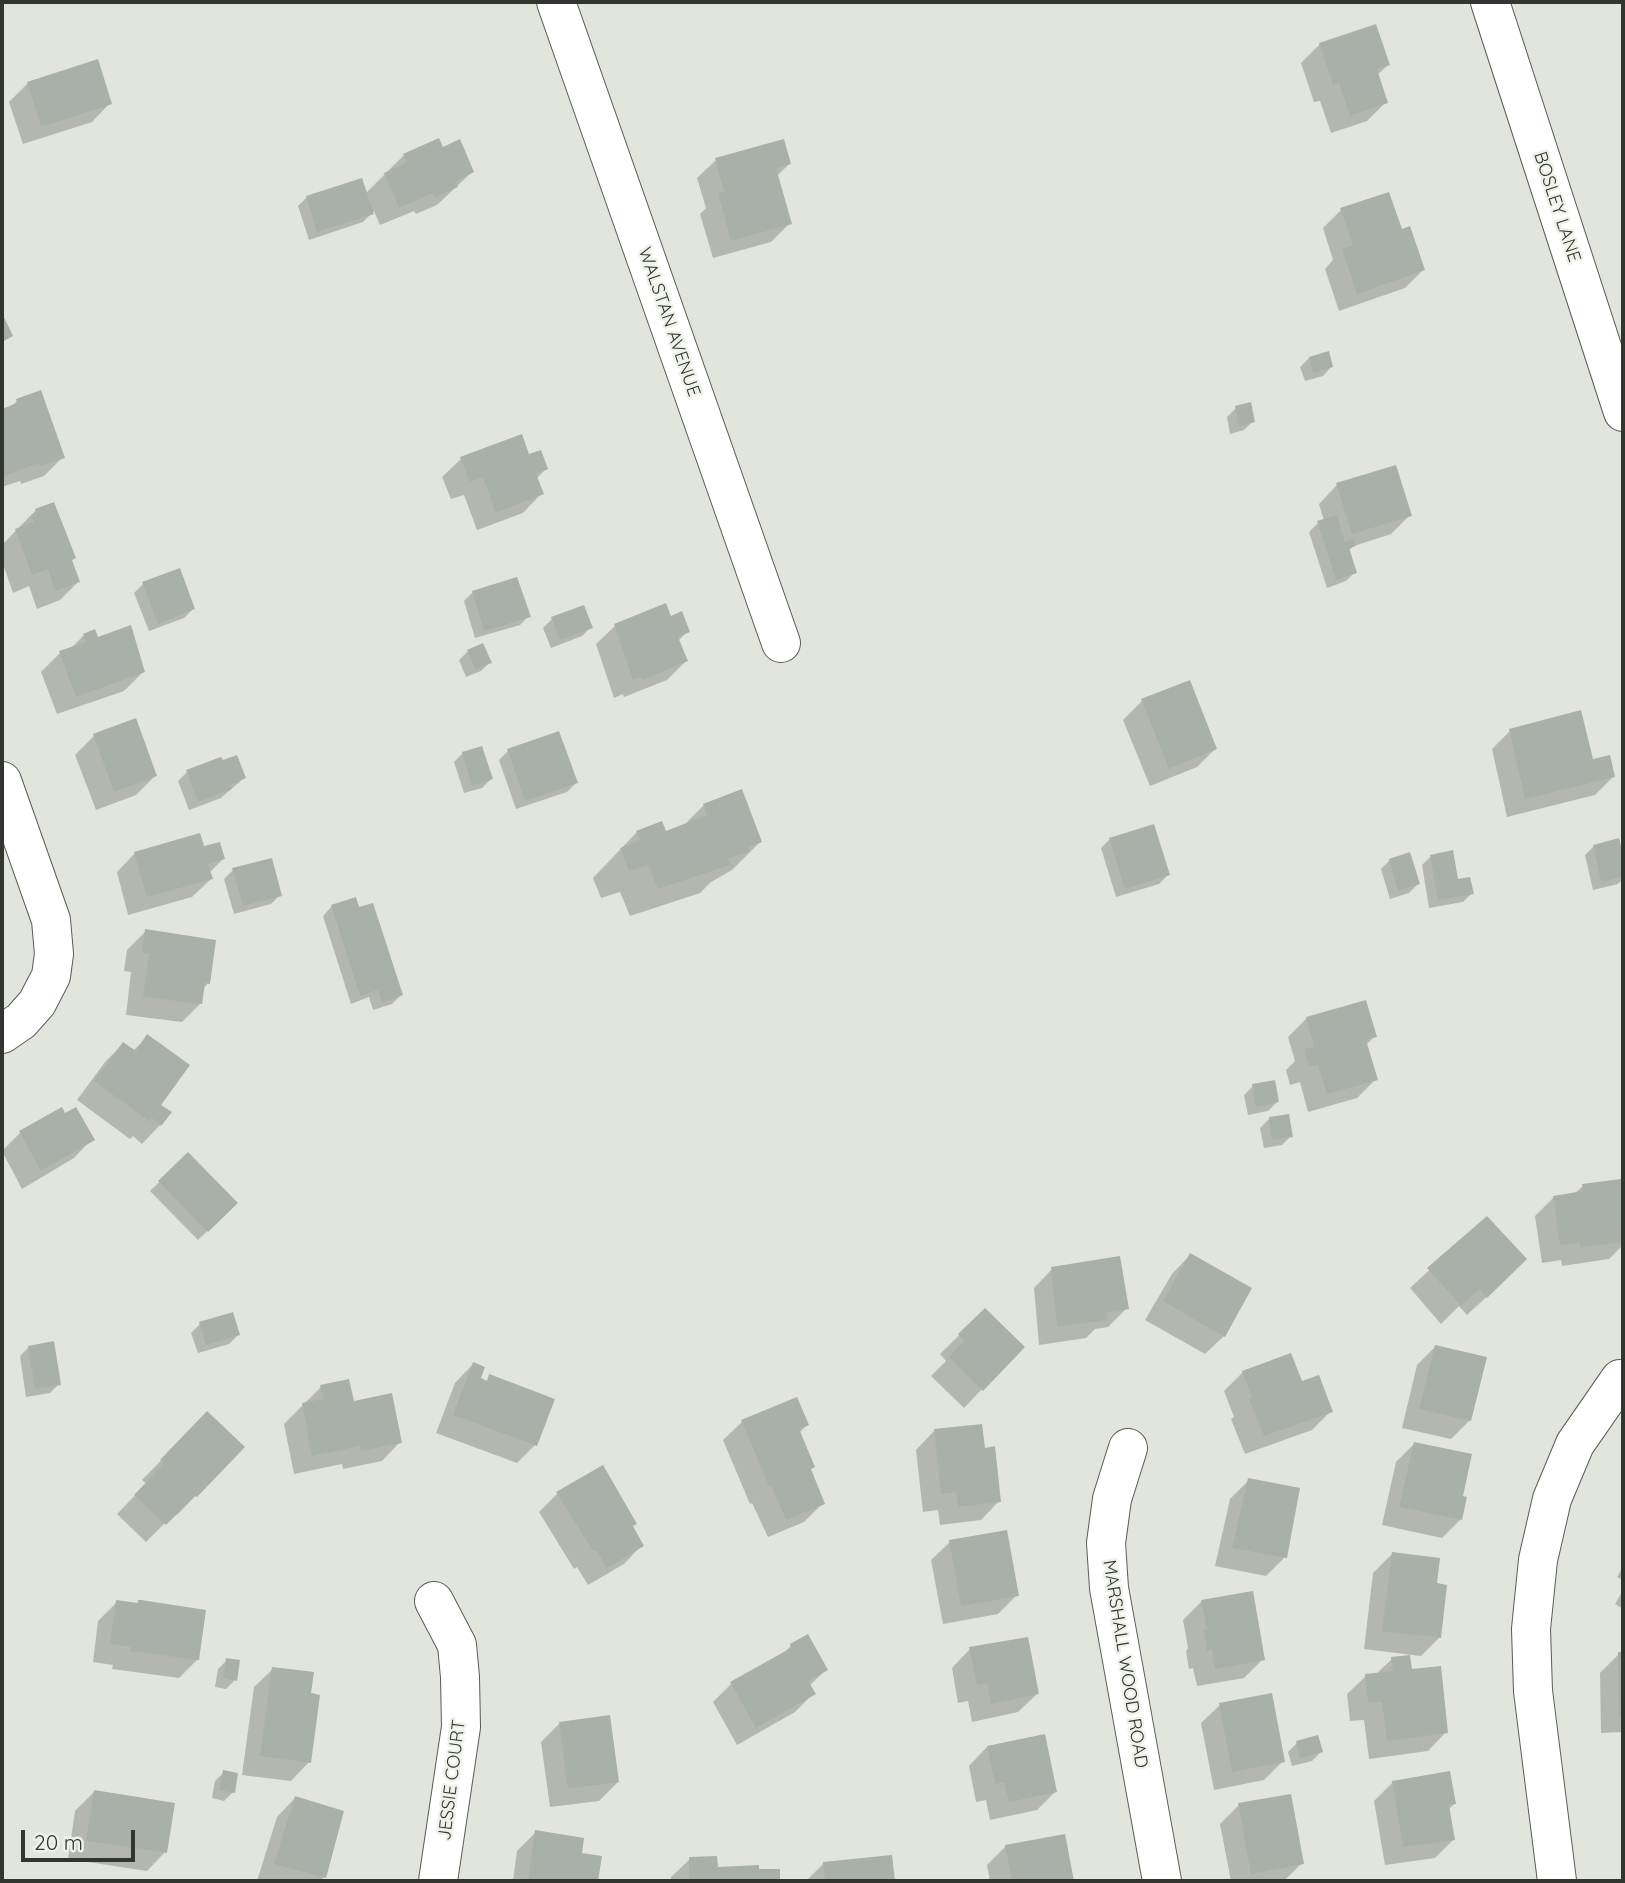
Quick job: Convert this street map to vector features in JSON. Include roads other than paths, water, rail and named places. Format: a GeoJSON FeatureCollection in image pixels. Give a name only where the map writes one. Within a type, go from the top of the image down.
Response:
{"type":"FeatureCollection","features":[{"type":"Feature","properties":{"kind":"street","name":"WALSTAN AVENUE"},"geometry":{"type":"LineString","coordinates":[[556,2],[781,643]]}},
{"type":"Feature","properties":{"kind":"street","name":"BOSLEY LANE"},"geometry":{"type":"LineString","coordinates":[[1490,2],[1623,412]]}},
{"type":"Feature","properties":{"kind":"street"},"geometry":{"type":"LineString","coordinates":[[2,780],[51,920],[54,954],[51,976],[37,1003],[21,1021],[2,1034]]}},
{"type":"Feature","properties":{"kind":"street"},"geometry":{"type":"LineString","coordinates":[[1557,1881],[1533,1691],[1531,1629],[1538,1560],[1552,1499],[1575,1444],[1620,1379]]}},
{"type":"Feature","properties":{"kind":"street","name":"MARSHALL WOOD ROAD"},"geometry":{"type":"LineString","coordinates":[[1128,1448],[1112,1499],[1106,1543],[1109,1588],[1162,1881]]}},
{"type":"Feature","properties":{"kind":"street","name":"JESSIE COURT"},"geometry":{"type":"LineString","coordinates":[[434,1601],[457,1644],[461,1727],[438,1881]]}}]}
